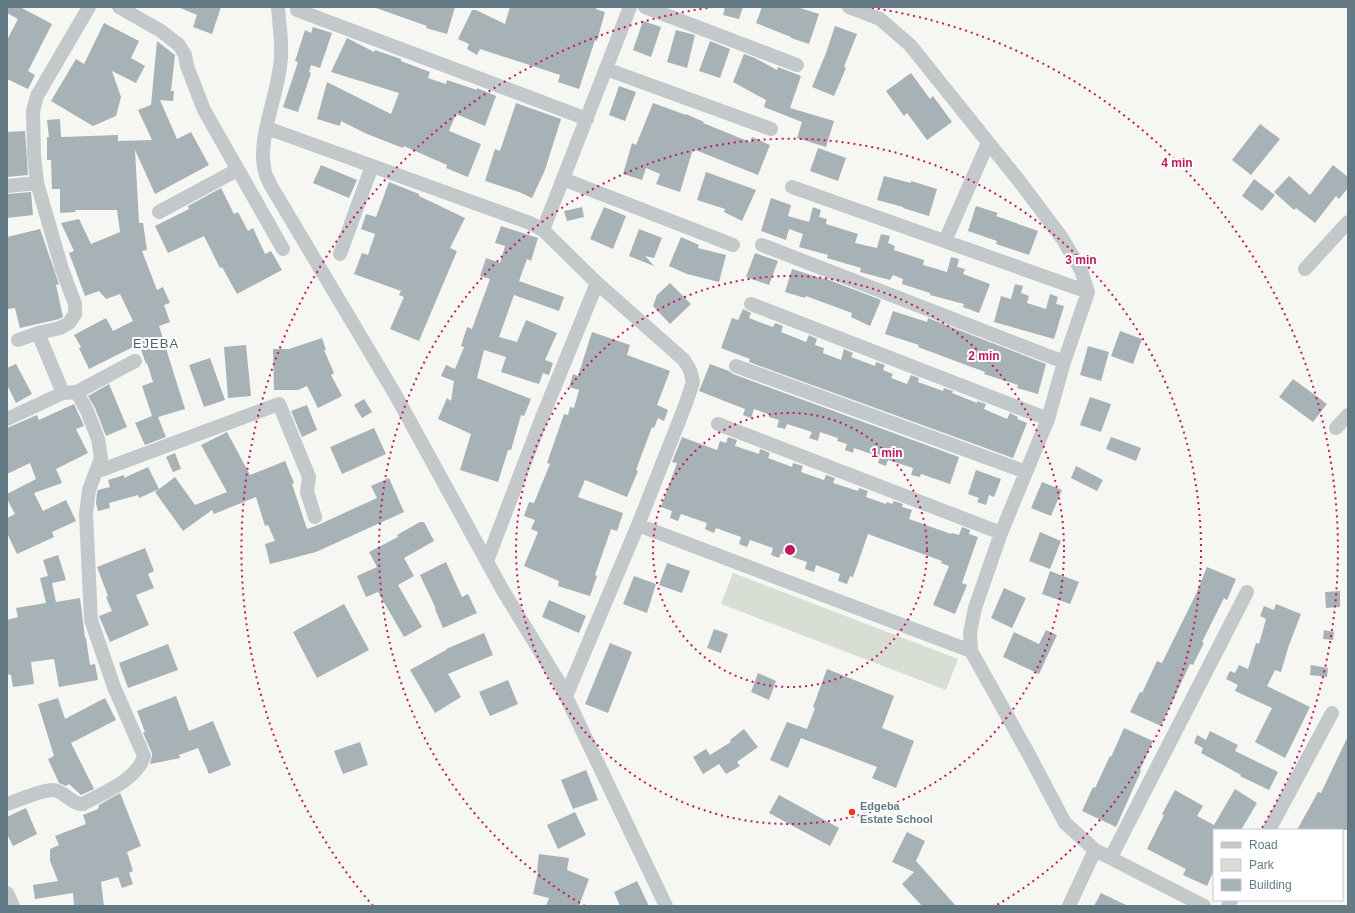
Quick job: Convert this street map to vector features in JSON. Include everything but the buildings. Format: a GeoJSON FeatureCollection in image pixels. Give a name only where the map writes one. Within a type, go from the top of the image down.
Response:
{"type":"FeatureCollection","features":[{"type":"Feature","properties":{"kind":"street"},"geometry":{"type":"LineString","coordinates":[[18,340],[38,333],[60,328],[69,323],[75,314],[75,304],[62,269],[37,183],[34,155],[33,111],[37,96],[89,7]]}},
{"type":"Feature","properties":{"kind":"street"},"geometry":{"type":"LineString","coordinates":[[119,7],[161,31],[179,45],[185,55],[187,66],[204,110],[283,249]]}},
{"type":"Feature","properties":{"kind":"street"},"geometry":{"type":"LineString","coordinates":[[278,7],[281,57],[275,97],[267,128],[263,156],[265,173],[271,186],[395,394],[502,589],[560,684],[666,906]]}},
{"type":"Feature","properties":{"kind":"street"},"geometry":{"type":"LineString","coordinates":[[543,230],[630,7]]}},
{"type":"Feature","properties":{"kind":"street"},"geometry":{"type":"LineString","coordinates":[[645,7],[797,65]]}},
{"type":"Feature","properties":{"kind":"street"},"geometry":{"type":"LineString","coordinates":[[849,7],[880,19],[910,45],[1020,182],[1062,238],[1081,270],[1088,292],[1064,362],[1048,419],[1001,533],[975,608],[970,633],[971,651],[1065,823],[1095,850],[1204,906]]}},
{"type":"Feature","properties":{"kind":"street"},"geometry":{"type":"LineString","coordinates":[[297,10],[587,119]]}},
{"type":"Feature","properties":{"kind":"street"},"geometry":{"type":"LineString","coordinates":[[606,69],[771,129]]}},
{"type":"Feature","properties":{"kind":"street"},"geometry":{"type":"LineString","coordinates":[[267,128],[530,223],[543,230],[597,283],[684,360],[690,370],[693,382],[685,406],[638,525],[566,696]]}},
{"type":"Feature","properties":{"kind":"street"},"geometry":{"type":"LineString","coordinates":[[945,241],[988,143]]}},
{"type":"Feature","properties":{"kind":"street"},"geometry":{"type":"LineString","coordinates":[[340,254],[372,166]]}},
{"type":"Feature","properties":{"kind":"street"},"geometry":{"type":"LineString","coordinates":[[159,212],[237,170]]}},
{"type":"Feature","properties":{"kind":"street"},"geometry":{"type":"LineString","coordinates":[[563,179],[733,245]]}},
{"type":"Feature","properties":{"kind":"street"},"geometry":{"type":"LineString","coordinates":[[7,186],[37,183]]}},
{"type":"Feature","properties":{"kind":"street"},"geometry":{"type":"LineString","coordinates":[[792,188],[1088,292]]}},
{"type":"Feature","properties":{"kind":"street"},"geometry":{"type":"LineString","coordinates":[[1305,269],[1348,222]]}},
{"type":"Feature","properties":{"kind":"street"},"geometry":{"type":"LineString","coordinates":[[762,245],[1064,362]]}},
{"type":"Feature","properties":{"kind":"street"},"geometry":{"type":"LineString","coordinates":[[487,561],[541,420],[597,283]]}},
{"type":"Feature","properties":{"kind":"street"},"geometry":{"type":"LineString","coordinates":[[751,304],[1048,419]]}},
{"type":"Feature","properties":{"kind":"street"},"geometry":{"type":"LineString","coordinates":[[38,333],[62,393]]}},
{"type":"Feature","properties":{"kind":"street"},"geometry":{"type":"LineString","coordinates":[[7,419],[62,393],[77,392],[135,362]]}},
{"type":"Feature","properties":{"kind":"street"},"geometry":{"type":"LineString","coordinates":[[736,366],[1026,472]]}},
{"type":"Feature","properties":{"kind":"street"},"geometry":{"type":"LineString","coordinates":[[7,804],[51,790],[61,792],[74,803],[83,804],[118,785],[142,762],[144,756],[114,687],[91,620],[86,514],[89,490],[101,458],[98,439],[87,410],[77,392]]}},
{"type":"Feature","properties":{"kind":"street"},"geometry":{"type":"LineString","coordinates":[[96,472],[279,404],[309,477],[307,492],[315,517]]}},
{"type":"Feature","properties":{"kind":"street"},"geometry":{"type":"LineString","coordinates":[[1336,428],[1348,415]]}},
{"type":"Feature","properties":{"kind":"street"},"geometry":{"type":"LineString","coordinates":[[718,424],[1001,533]]}},
{"type":"Feature","properties":{"kind":"street"},"geometry":{"type":"LineString","coordinates":[[638,525],[971,651]]}},
{"type":"Feature","properties":{"kind":"street"},"geometry":{"type":"LineString","coordinates":[[1111,857],[1247,592]]}},
{"type":"Feature","properties":{"kind":"street"},"geometry":{"type":"LineString","coordinates":[[1270,829],[1332,714]]}},
{"type":"Feature","properties":{"kind":"street"},"geometry":{"type":"LineString","coordinates":[[1069,906],[1095,850]]}},
{"type":"Feature","properties":{"kind":"street"},"geometry":{"type":"LineString","coordinates":[[7,893],[14,906]]}},
{"type":"Feature","properties":{"kind":"green space"},"geometry":{"type":"Polygon","coordinates":[[[733,573],[958,659],[946,690],[721,604],[733,573]]]}},
{"type":"Feature","properties":{"kind":"place","name":"Edgeba Estate School"},"geometry":{"type":"Point","coordinates":[852,812]}},
{"type":"Feature","properties":{"kind":"district","name":"EJEBA"},"geometry":{"type":"Point","coordinates":[156,343]}}]}
